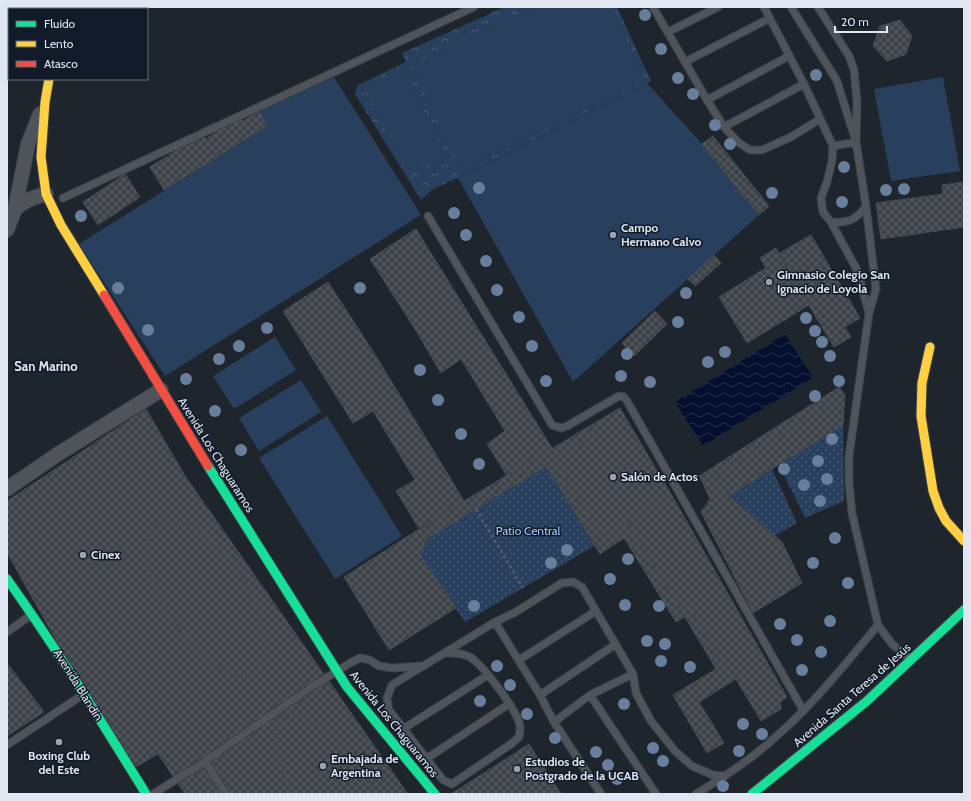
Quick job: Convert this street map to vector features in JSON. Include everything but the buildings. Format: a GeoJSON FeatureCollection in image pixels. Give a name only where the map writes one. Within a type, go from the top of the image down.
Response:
{"type":"FeatureCollection","features":[{"type":"Feature","properties":{"kind":"street","name":"Avenida Los Chaguaramos"},"geometry":{"type":"LineString","coordinates":[[49,80],[45,102],[41,156],[46,194],[61,225],[161,390],[347,687],[435,794]]}},
{"type":"Feature","properties":{"kind":"street"},"geometry":{"type":"LineString","coordinates":[[7,230],[15,209],[28,144],[45,102]]}},
{"type":"Feature","properties":{"kind":"street"},"geometry":{"type":"LineString","coordinates":[[15,209],[26,200],[46,194]]}},
{"type":"Feature","properties":{"kind":"street"},"geometry":{"type":"LineString","coordinates":[[930,346],[922,383],[921,416],[926,455],[938,508],[946,521],[964,542]]}},
{"type":"Feature","properties":{"kind":"street"},"geometry":{"type":"LineString","coordinates":[[7,489],[58,454],[161,390]]}},
{"type":"Feature","properties":{"kind":"street","name":"Avenida Blandín"},"geometry":{"type":"LineString","coordinates":[[7,579],[32,614],[84,694],[146,794]]}},
{"type":"Feature","properties":{"kind":"street","name":"Avenida Santa Teresa de Jesús"},"geometry":{"type":"LineString","coordinates":[[752,794],[867,701],[964,610]]}},
{"type":"Feature","properties":{"kind":"lane"},"geometry":{"type":"LineString","coordinates":[[63,198],[474,7]]}},
{"type":"Feature","properties":{"kind":"lane"},"geometry":{"type":"LineString","coordinates":[[653,7],[724,127],[739,143],[750,150],[762,150],[791,137],[820,119]]}},
{"type":"Feature","properties":{"kind":"lane"},"geometry":{"type":"LineString","coordinates":[[668,32],[718,7]]}},
{"type":"Feature","properties":{"kind":"lane"},"geometry":{"type":"LineString","coordinates":[[764,7],[804,84],[833,146],[832,161],[822,198],[823,212],[831,222],[857,270],[870,313]]}},
{"type":"Feature","properties":{"kind":"lane"},"geometry":{"type":"LineString","coordinates":[[791,7],[837,81],[856,142],[866,206],[876,289],[870,313],[849,456],[849,482],[852,513],[878,625],[892,644],[912,660]]}},
{"type":"Feature","properties":{"kind":"lane"},"geometry":{"type":"LineString","coordinates":[[818,7],[848,56],[854,70],[857,101],[856,142]]}},
{"type":"Feature","properties":{"kind":"lane"},"geometry":{"type":"LineString","coordinates":[[685,62],[770,18]]}},
{"type":"Feature","properties":{"kind":"lane"},"geometry":{"type":"LineString","coordinates":[[707,100],[789,56]]}},
{"type":"Feature","properties":{"kind":"lane"},"geometry":{"type":"LineString","coordinates":[[724,127],[804,84]]}},
{"type":"Feature","properties":{"kind":"lane"},"geometry":{"type":"LineString","coordinates":[[833,146],[856,142]]}},
{"type":"Feature","properties":{"kind":"lane"},"geometry":{"type":"LineString","coordinates":[[831,222],[851,221],[858,216],[866,206]]}},
{"type":"Feature","properties":{"kind":"lane"},"geometry":{"type":"LineString","coordinates":[[428,216],[552,425],[561,428],[567,426],[619,396],[624,397],[803,710]]}},
{"type":"Feature","properties":{"kind":"lane"},"geometry":{"type":"LineString","coordinates":[[446,653],[458,653],[469,656],[476,661],[509,704],[519,722],[519,737],[452,784],[443,780],[390,710],[387,698],[392,685],[495,622],[514,614],[562,583],[573,582],[582,587],[633,674],[636,693],[651,721],[675,751],[692,766],[713,775],[725,776]]}},
{"type":"Feature","properties":{"kind":"lane"},"geometry":{"type":"LineString","coordinates":[[519,660],[596,611]]}},
{"type":"Feature","properties":{"kind":"lane"},"geometry":{"type":"LineString","coordinates":[[7,632],[32,614]]}},
{"type":"Feature","properties":{"kind":"lane"},"geometry":{"type":"LineString","coordinates":[[495,622],[540,695],[554,722],[601,794]]}},
{"type":"Feature","properties":{"kind":"lane"},"geometry":{"type":"LineString","coordinates":[[696,794],[751,758],[774,738],[818,695],[878,625]]}},
{"type":"Feature","properties":{"kind":"lane"},"geometry":{"type":"LineString","coordinates":[[540,695],[616,644]]}},
{"type":"Feature","properties":{"kind":"lane"},"geometry":{"type":"LineString","coordinates":[[154,794],[337,671],[360,658],[370,660],[379,666],[393,668],[422,666]]}},
{"type":"Feature","properties":{"kind":"lane"},"geometry":{"type":"LineString","coordinates":[[554,722],[590,695],[633,674]]}},
{"type":"Feature","properties":{"kind":"lane"},"geometry":{"type":"LineString","coordinates":[[403,728],[488,675]]}},
{"type":"Feature","properties":{"kind":"lane"},"geometry":{"type":"LineString","coordinates":[[7,745],[84,694]]}},
{"type":"Feature","properties":{"kind":"lane"},"geometry":{"type":"LineString","coordinates":[[590,695],[656,794]]}},
{"type":"Feature","properties":{"kind":"lane"},"geometry":{"type":"LineString","coordinates":[[426,759],[509,704]]}},
{"type":"Feature","properties":{"kind":"lane"},"geometry":{"type":"LineString","coordinates":[[205,761],[226,794]]}},
{"type":"Feature","properties":{"kind":"path"},"geometry":{"type":"LineString","coordinates":[[476,509],[524,588]]}},
{"type":"Feature","properties":{"kind":"green space"},"geometry":{"type":"Polygon","coordinates":[[[505,7],[617,7],[651,81],[458,178],[433,189],[421,200],[355,94],[358,85],[406,62],[402,53],[505,7]]]}},
{"type":"Feature","properties":{"kind":"green space"},"geometry":{"type":"Polygon","coordinates":[[[534,7],[611,7],[645,81],[461,171],[412,64],[534,7]]]}},
{"type":"Feature","properties":{"kind":"green space"},"geometry":{"type":"Polygon","coordinates":[[[404,67],[445,157],[406,174],[401,164],[394,156],[393,147],[366,86],[404,67]]]}},
{"type":"Feature","properties":{"kind":"green space"},"geometry":{"type":"Polygon","coordinates":[[[334,77],[421,215],[165,376],[79,244],[267,126],[259,111],[334,77]]]}},
{"type":"Feature","properties":{"kind":"green space"},"geometry":{"type":"Polygon","coordinates":[[[943,77],[960,171],[891,181],[874,89],[943,77]]]}},
{"type":"Feature","properties":{"kind":"green space","name":"Campo Hermano Calvo"},"geometry":{"type":"Polygon","coordinates":[[[647,83],[702,144],[759,215],[573,382],[458,178],[647,83]]]}},
{"type":"Feature","properties":{"kind":"green space"},"geometry":{"type":"Polygon","coordinates":[[[275,337],[296,370],[234,409],[213,376],[275,337]]]}},
{"type":"Feature","properties":{"kind":"green space"},"geometry":{"type":"Polygon","coordinates":[[[301,380],[321,412],[259,451],[239,418],[301,380]]]}},
{"type":"Feature","properties":{"kind":"green space"},"geometry":{"type":"Polygon","coordinates":[[[327,416],[402,536],[335,579],[259,458],[327,416]]]}},
{"type":"Feature","properties":{"kind":"green space"},"geometry":{"type":"Polygon","coordinates":[[[843,425],[844,501],[805,518],[779,465],[843,425]]]}},
{"type":"Feature","properties":{"kind":"green space","name":"Patio Central"},"geometry":{"type":"Polygon","coordinates":[[[546,466],[594,546],[465,622],[420,554],[427,539],[546,466]]]}},
{"type":"Feature","properties":{"kind":"green space"},"geometry":{"type":"Polygon","coordinates":[[[772,469],[797,523],[775,536],[728,496],[772,469]]]}},
{"type":"Feature","properties":{"kind":"water"},"geometry":{"type":"Polygon","coordinates":[[[785,334],[813,378],[703,446],[675,402],[785,334]]]}},
{"type":"Feature","properties":{"kind":"traffic: fast"},"geometry":{"type":"LineString","coordinates":[[208,466],[347,687],[435,794]]}},
{"type":"Feature","properties":{"kind":"traffic: fast"},"geometry":{"type":"LineString","coordinates":[[7,579],[61,659],[146,794]]}},
{"type":"Feature","properties":{"kind":"traffic: fast"},"geometry":{"type":"LineString","coordinates":[[752,794],[867,701],[964,610]]}},
{"type":"Feature","properties":{"kind":"traffic: slow"},"geometry":{"type":"LineString","coordinates":[[49,80],[45,102],[41,157],[46,194],[61,225],[104,295]]}},
{"type":"Feature","properties":{"kind":"traffic: slow"},"geometry":{"type":"LineString","coordinates":[[930,347],[922,383],[921,416],[933,491],[939,508],[946,521],[964,541]]}},
{"type":"Feature","properties":{"kind":"traffic: jam"},"geometry":{"type":"LineString","coordinates":[[104,295],[208,466]]}},
{"type":"Feature","properties":{"kind":"place","name":"Campo Hermano Calvo"},"geometry":{"type":"Point","coordinates":[613,235]}},
{"type":"Feature","properties":{"kind":"place","name":"Gimnasio Colegio San Ignacio de Loyola"},"geometry":{"type":"Point","coordinates":[769,282]}},
{"type":"Feature","properties":{"kind":"place","name":"Salón de Actos"},"geometry":{"type":"Point","coordinates":[613,477]}},
{"type":"Feature","properties":{"kind":"place","name":"Cinex"},"geometry":{"type":"Point","coordinates":[83,555]}},
{"type":"Feature","properties":{"kind":"place","name":"Boxing Club del Este"},"geometry":{"type":"Point","coordinates":[59,742]}},
{"type":"Feature","properties":{"kind":"place","name":"Embajada de Argentina"},"geometry":{"type":"Point","coordinates":[323,766]}},
{"type":"Feature","properties":{"kind":"place","name":"Estudios de Postgrado de la UCAB"},"geometry":{"type":"Point","coordinates":[517,769]}},
{"type":"Feature","properties":{"kind":"district","name":"San Marino"},"geometry":{"type":"Point","coordinates":[46,366]}}]}
